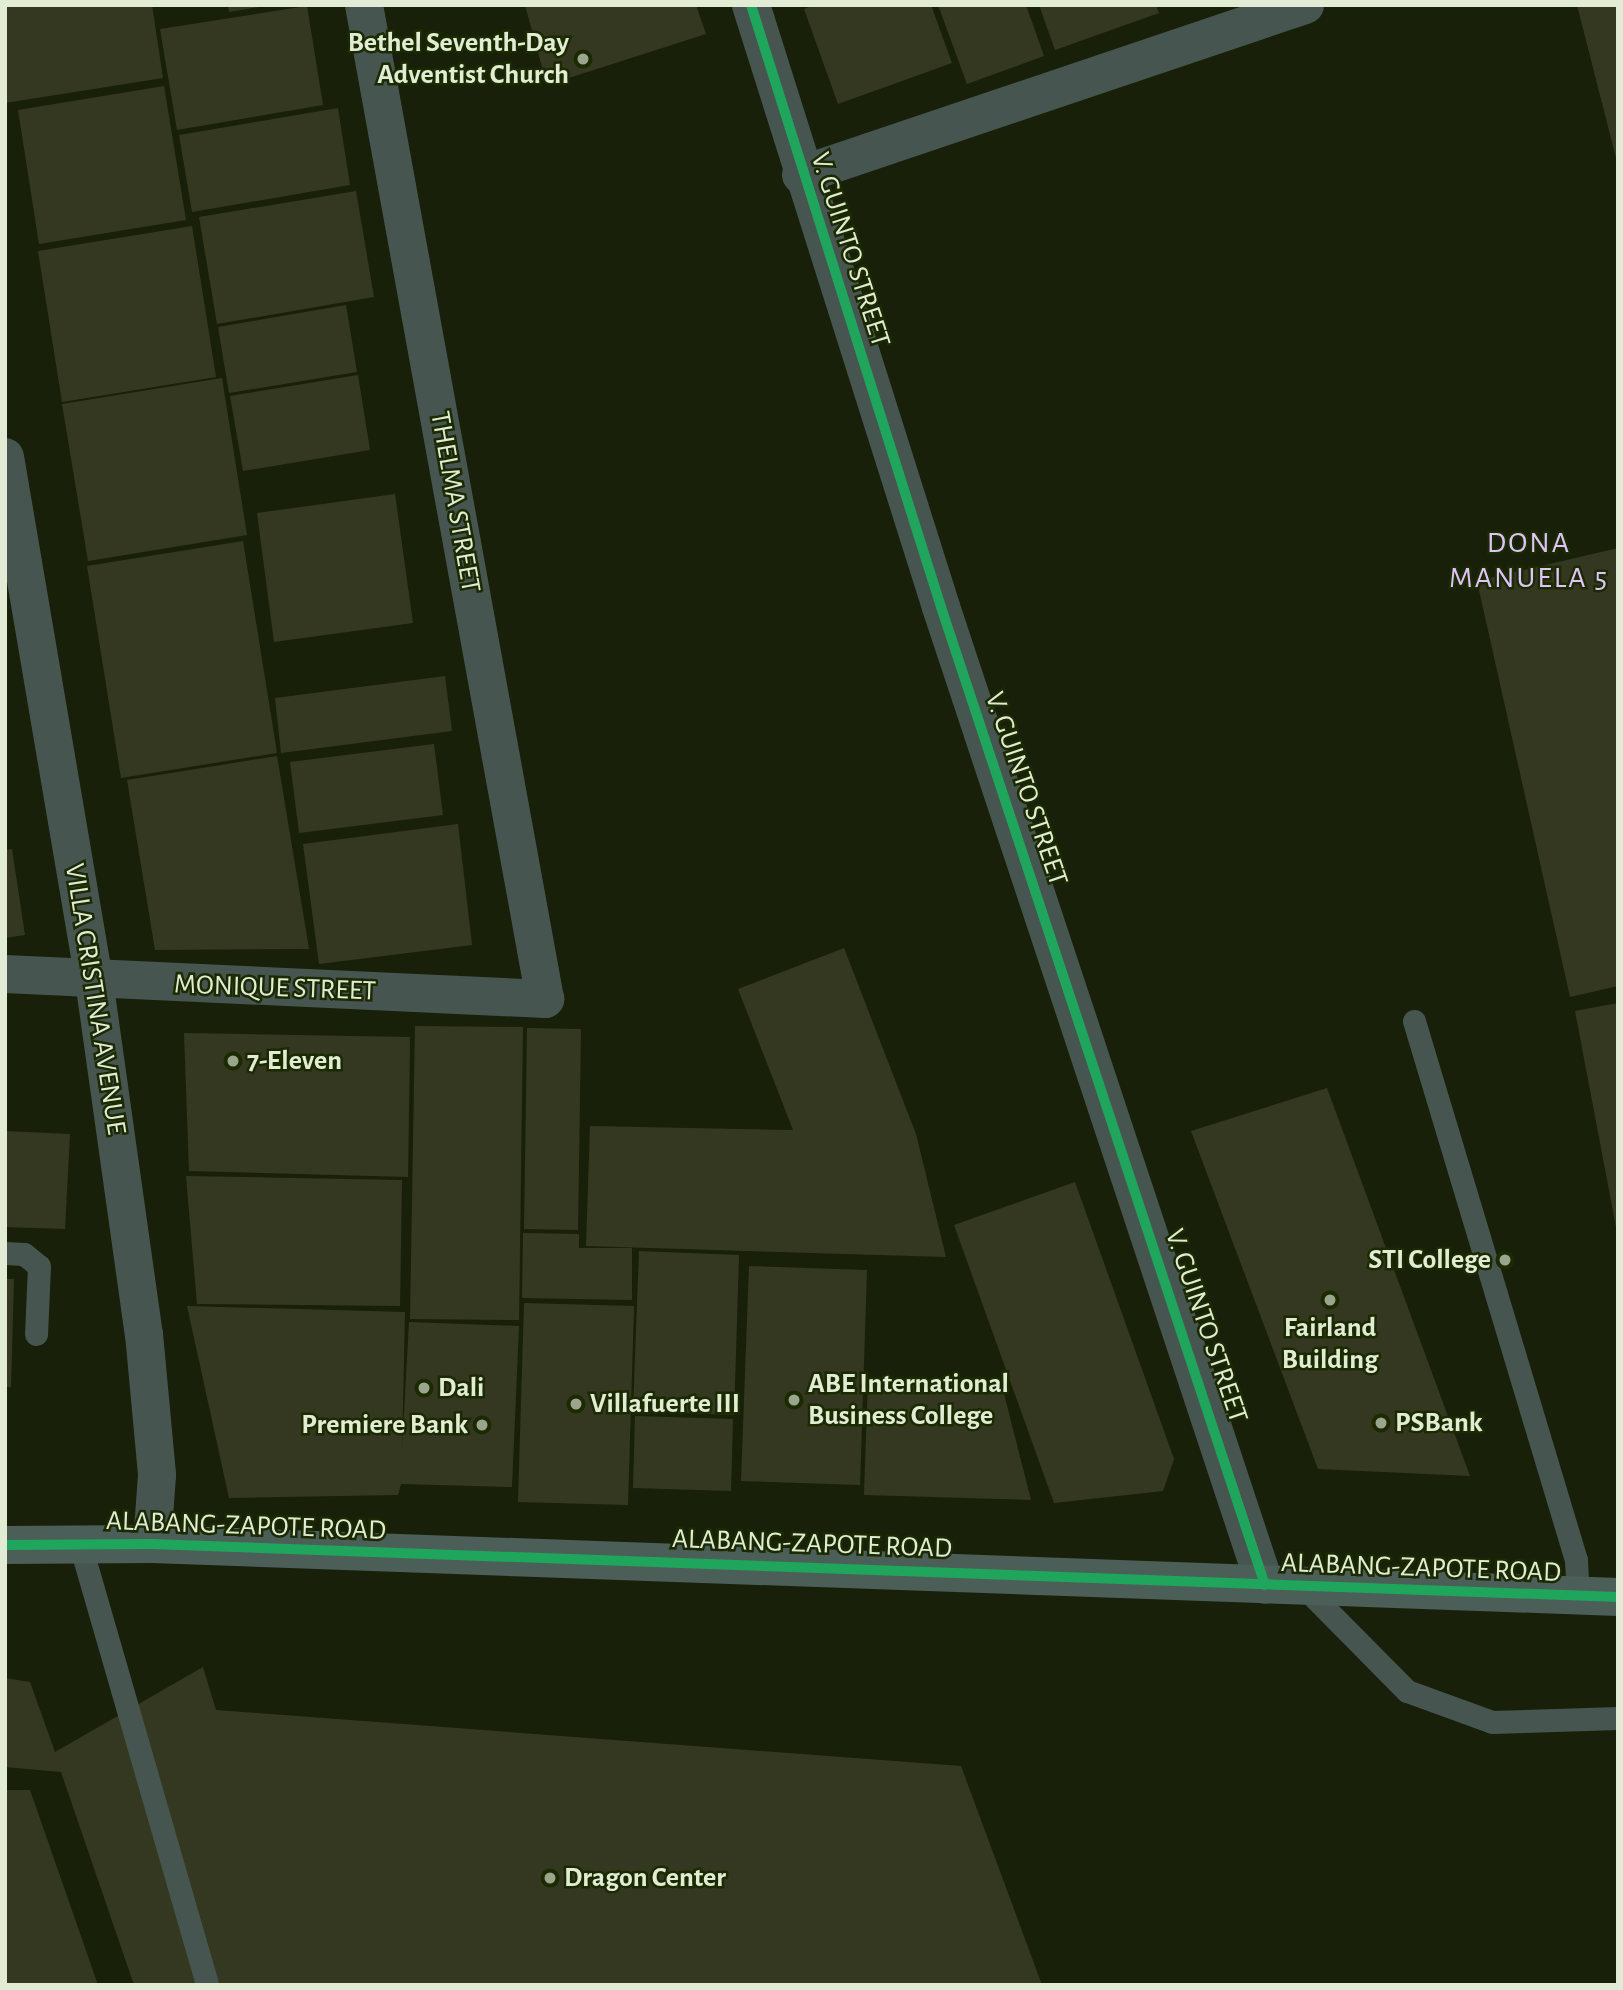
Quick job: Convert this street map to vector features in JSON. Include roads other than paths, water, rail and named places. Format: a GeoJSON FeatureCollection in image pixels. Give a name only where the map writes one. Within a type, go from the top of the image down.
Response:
{"type":"FeatureCollection","features":[{"type":"Feature","properties":{"kind":"highway","name":"ALABANG-ZAPOTE ROAD"},"geometry":{"type":"LineString","coordinates":[[5,1545],[152,1544],[1305,1588],[1618,1597]]}},
{"type":"Feature","properties":{"kind":"street","name":"THELMA STREET"},"geometry":{"type":"LineString","coordinates":[[364,5],[545,999]]}},
{"type":"Feature","properties":{"kind":"street","name":"V. GUINTO STREET"},"geometry":{"type":"LineString","coordinates":[[751,5],[801,175],[1265,1585]]}},
{"type":"Feature","properties":{"kind":"street"},"geometry":{"type":"LineString","coordinates":[[801,175],[1305,5]]}},
{"type":"Feature","properties":{"kind":"street","name":"VILLA CRISTINA AVENUE"},"geometry":{"type":"LineString","coordinates":[[5,457],[94,980],[144,1334],[157,1475],[152,1544]]}},
{"type":"Feature","properties":{"kind":"street","name":"MONIQUE STREET"},"geometry":{"type":"LineString","coordinates":[[5,974],[545,999]]}},
{"type":"Feature","properties":{"kind":"lane"},"geometry":{"type":"LineString","coordinates":[[1415,1021],[1576,1560],[1578,1596]]}},
{"type":"Feature","properties":{"kind":"lane"},"geometry":{"type":"LineString","coordinates":[[5,1253],[24,1254],[39,1266],[36,1334]]}},
{"type":"Feature","properties":{"kind":"lane"},"geometry":{"type":"LineString","coordinates":[[80,1544],[207,1985]]}},
{"type":"Feature","properties":{"kind":"lane"},"geometry":{"type":"LineString","coordinates":[[1305,1588],[1407,1691],[1492,1721],[1618,1718]]}},
{"type":"Feature","properties":{"kind":"place","name":"Bethel Seventh-Day Adventist Church"},"geometry":{"type":"Point","coordinates":[583,59]}},
{"type":"Feature","properties":{"kind":"place","name":"7-Eleven"},"geometry":{"type":"Point","coordinates":[233,1061]}},
{"type":"Feature","properties":{"kind":"place","name":"STI College"},"geometry":{"type":"Point","coordinates":[1505,1260]}},
{"type":"Feature","properties":{"kind":"place","name":"Fairland Building"},"geometry":{"type":"Point","coordinates":[1330,1300]}},
{"type":"Feature","properties":{"kind":"place","name":"Dali"},"geometry":{"type":"Point","coordinates":[424,1388]}},
{"type":"Feature","properties":{"kind":"place","name":"ABE International Business College"},"geometry":{"type":"Point","coordinates":[794,1400]}},
{"type":"Feature","properties":{"kind":"place","name":"Villafuerte III"},"geometry":{"type":"Point","coordinates":[576,1404]}},
{"type":"Feature","properties":{"kind":"place","name":"PSBank"},"geometry":{"type":"Point","coordinates":[1381,1423]}},
{"type":"Feature","properties":{"kind":"place","name":"Premiere Bank"},"geometry":{"type":"Point","coordinates":[482,1425]}},
{"type":"Feature","properties":{"kind":"place","name":"Dragon Center"},"geometry":{"type":"Point","coordinates":[550,1878]}},
{"type":"Feature","properties":{"kind":"district","name":"DONA MANUELA 5"},"geometry":{"type":"Point","coordinates":[1529,560]}}]}
